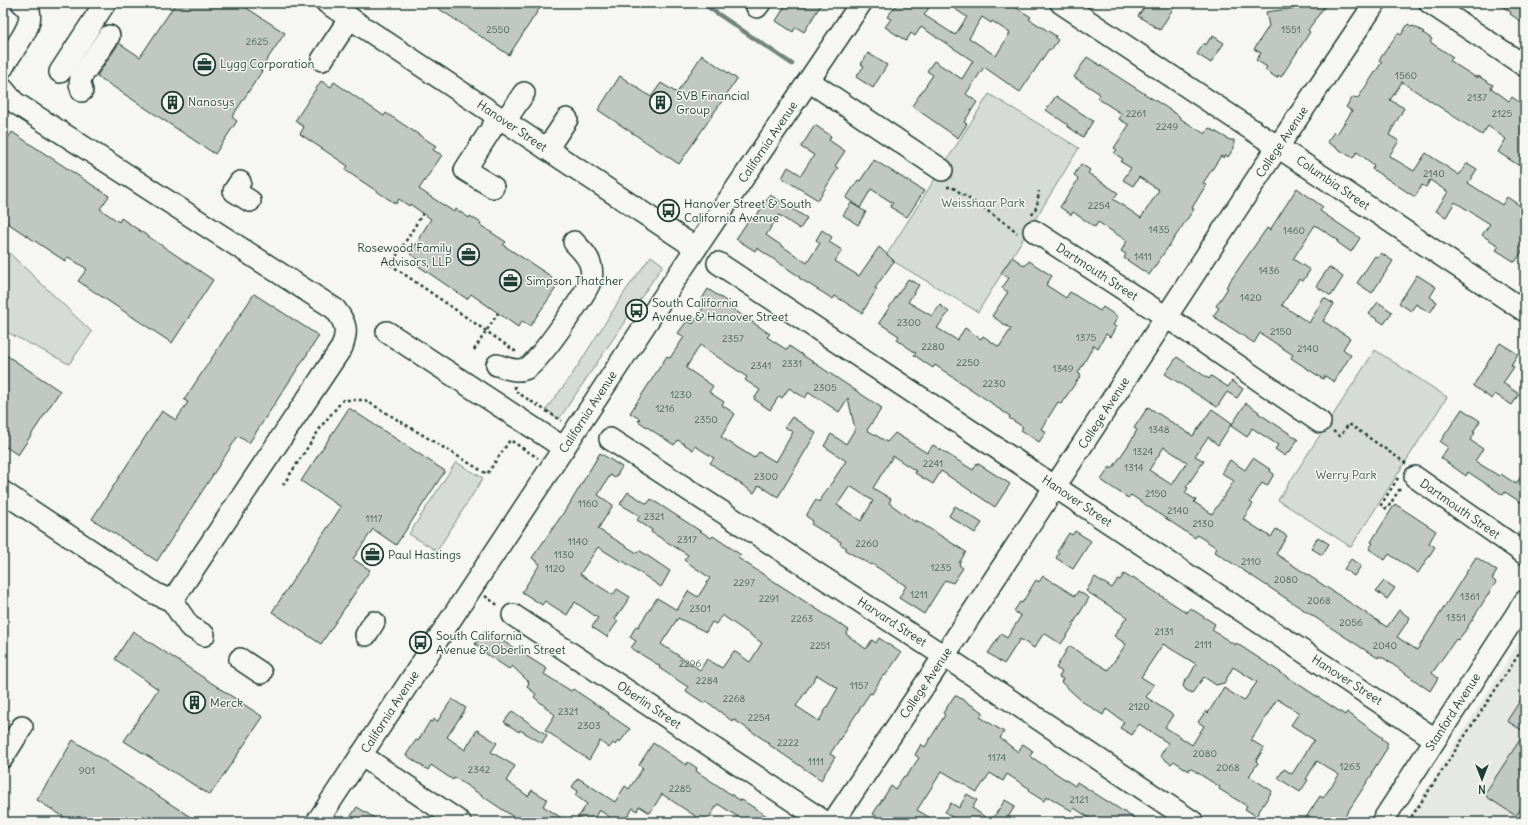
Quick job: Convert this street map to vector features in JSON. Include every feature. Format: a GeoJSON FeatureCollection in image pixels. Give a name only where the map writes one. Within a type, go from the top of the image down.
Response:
{"type":"FeatureCollection","features":[{"type":"Feature","properties":{"kind":"street"},"geometry":{"type":"LineString","coordinates":[[3,68],[29,25],[31,14],[22,3]]}},
{"type":"Feature","properties":{"kind":"street"},"geometry":{"type":"LineString","coordinates":[[60,72],[105,3]]}},
{"type":"Feature","properties":{"kind":"street","name":"Hanover Street"},"geometry":{"type":"LineString","coordinates":[[328,3],[696,248]]}},
{"type":"Feature","properties":{"kind":"street","name":"California Avenue"},"geometry":{"type":"LineString","coordinates":[[317,822],[696,248],[861,3]]}},
{"type":"Feature","properties":{"kind":"street","name":"Columbia Street"},"geometry":{"type":"LineString","coordinates":[[1061,3],[1525,311]]}},
{"type":"Feature","properties":{"kind":"street","name":"College Avenue"},"geometry":{"type":"LineString","coordinates":[[833,822],[1056,487],[1278,147],[1376,3]]}},
{"type":"Feature","properties":{"kind":"street"},"geometry":{"type":"LineString","coordinates":[[1430,3],[1525,66]]}},
{"type":"Feature","properties":{"kind":"street"},"geometry":{"type":"LineString","coordinates":[[322,60],[350,18]]}},
{"type":"Feature","properties":{"kind":"street"},"geometry":{"type":"LineString","coordinates":[[82,91],[80,84],[81,77],[110,36]]}},
{"type":"Feature","properties":{"kind":"street"},"geometry":{"type":"LineString","coordinates":[[809,81],[943,178]]}},
{"type":"Feature","properties":{"kind":"street"},"geometry":{"type":"LineString","coordinates":[[3,90],[14,102],[335,309],[343,319],[346,330],[342,347],[172,601]]}},
{"type":"Feature","properties":{"kind":"street"},"geometry":{"type":"LineString","coordinates":[[493,187],[470,173],[524,93]]}},
{"type":"Feature","properties":{"kind":"street"},"geometry":{"type":"LineString","coordinates":[[546,149],[567,119]]}},
{"type":"Feature","properties":{"kind":"street"},"geometry":{"type":"LineString","coordinates":[[240,182],[234,191],[250,201]]}},
{"type":"Feature","properties":{"kind":"street","name":"Dartmouth Street"},"geometry":{"type":"LineString","coordinates":[[1026,233],[1167,318],[1320,422]]}},
{"type":"Feature","properties":{"kind":"street"},"geometry":{"type":"LineString","coordinates":[[506,368],[527,368],[537,360],[568,318],[591,282],[592,268],[585,253],[574,242]]}},
{"type":"Feature","properties":{"kind":"street","name":"Hanover Street"},"geometry":{"type":"LineString","coordinates":[[718,263],[1435,739]]}},
{"type":"Feature","properties":{"kind":"street"},"geometry":{"type":"LineString","coordinates":[[387,332],[564,448]]}},
{"type":"Feature","properties":{"kind":"street","name":"Harvard Street"},"geometry":{"type":"LineString","coordinates":[[610,439],[944,656],[1193,822]]}},
{"type":"Feature","properties":{"kind":"street","name":"Dartmouth Street"},"geometry":{"type":"LineString","coordinates":[[1405,474],[1525,554]]}},
{"type":"Feature","properties":{"kind":"street"},"geometry":{"type":"LineString","coordinates":[[3,492],[156,594],[172,601],[190,626],[204,635]]}},
{"type":"Feature","properties":{"kind":"street","name":"Stanford Avenue"},"geometry":{"type":"LineString","coordinates":[[1382,822],[1525,601]]}},
{"type":"Feature","properties":{"kind":"street","name":"Oberlin Street"},"geometry":{"type":"LineString","coordinates":[[513,614],[825,822]]}},
{"type":"Feature","properties":{"kind":"street"},"geometry":{"type":"LineString","coordinates":[[240,659],[261,673]]}},
{"type":"Feature","properties":{"kind":"street"},"geometry":{"type":"LineString","coordinates":[[3,757],[22,727]]}},
{"type":"Feature","properties":{"kind":"street"},"geometry":{"type":"LineString","coordinates":[[361,755],[460,822]]}},
{"type":"Feature","properties":{"kind":"path"},"geometry":{"type":"LineString","coordinates":[[943,178],[952,187],[1011,227],[1026,233]]}},
{"type":"Feature","properties":{"kind":"path"},"geometry":{"type":"LineString","coordinates":[[423,213],[391,265],[515,351],[506,368],[515,391],[576,430]]}},
{"type":"Feature","properties":{"kind":"path"},"geometry":{"type":"LineString","coordinates":[[474,350],[498,312]]}},
{"type":"Feature","properties":{"kind":"path"},"geometry":{"type":"LineString","coordinates":[[283,485],[323,424],[343,400],[365,400],[487,474],[510,440],[552,467]]}},
{"type":"Feature","properties":{"kind":"path"},"geometry":{"type":"LineString","coordinates":[[1320,422],[1340,436],[1349,424],[1405,474]]}},
{"type":"Feature","properties":{"kind":"path"},"geometry":{"type":"LineString","coordinates":[[1405,474],[1387,509],[1381,505],[1405,474]]}},
{"type":"Feature","properties":{"kind":"path"},"geometry":{"type":"LineString","coordinates":[[472,588],[513,614]]}},
{"type":"Feature","properties":{"kind":"path"},"geometry":{"type":"LineString","coordinates":[[1408,822],[1525,645]]}},
{"type":"Feature","properties":{"kind":"shaded area"},"geometry":{"type":"Polygon","coordinates":[[[1525,633],[1525,822],[1406,822],[1525,633]]]}},
{"type":"Feature","properties":{"kind":"green space","name":"Weisshaar Park"},"geometry":{"type":"Polygon","coordinates":[[[989,94],[1079,148],[978,312],[888,258],[889,256],[887,254],[989,94]]]}},
{"type":"Feature","properties":{"kind":"green space"},"geometry":{"type":"Polygon","coordinates":[[[3,247],[92,332],[69,364],[3,330],[3,247]]]}},
{"type":"Feature","properties":{"kind":"green space"},"geometry":{"type":"Polygon","coordinates":[[[651,256],[663,265],[559,419],[546,409],[570,378],[626,290],[651,256]]]}},
{"type":"Feature","properties":{"kind":"green space","name":"Werry Park"},"geometry":{"type":"Polygon","coordinates":[[[1375,350],[1447,397],[1351,547],[1278,500],[1375,350]]]}},
{"type":"Feature","properties":{"kind":"green space"},"geometry":{"type":"Polygon","coordinates":[[[456,462],[483,478],[437,551],[409,534],[456,462]]]}},
{"type":"Feature","properties":{"kind":"building"},"geometry":{"type":"Polygon","coordinates":[[[176,3],[239,3],[285,33],[260,70],[262,71],[232,117],[237,121],[215,154],[97,76],[119,43],[140,57],[176,3]]]}},
{"type":"Feature","properties":{"kind":"building"},"geometry":{"type":"Polygon","coordinates":[[[430,3],[543,3],[509,55],[430,3]]]}},
{"type":"Feature","properties":{"kind":"building"},"geometry":{"type":"Polygon","coordinates":[[[787,3],[822,3],[804,32],[796,27],[793,32],[776,21],[787,3]]]}},
{"type":"Feature","properties":{"kind":"building"},"geometry":{"type":"Polygon","coordinates":[[[898,3],[932,3],[924,15],[955,35],[967,17],[946,3],[1009,3],[1031,17],[1029,19],[1056,36],[1055,38],[1058,40],[1051,50],[1049,49],[1020,92],[984,67],[966,94],[977,102],[964,122],[967,124],[958,138],[912,106],[933,75],[927,71],[934,61],[962,79],[973,61],[921,27],[915,36],[911,33],[906,41],[885,27],[891,19],[887,17],[898,3]],[[982,17],[969,38],[996,56],[1010,33],[992,21],[991,23],[982,17]]]}},
{"type":"Feature","properties":{"kind":"building"},"geometry":{"type":"Polygon","coordinates":[[[1147,3],[1167,3],[1174,7],[1160,30],[1138,16],[1147,3]]]}},
{"type":"Feature","properties":{"kind":"building"},"geometry":{"type":"Polygon","coordinates":[[[1497,3],[1525,3],[1525,24],[1510,14],[1511,12],[1497,3]]]}},
{"type":"Feature","properties":{"kind":"building"},"geometry":{"type":"Polygon","coordinates":[[[1326,4],[1308,30],[1310,32],[1281,77],[1278,75],[1277,78],[1265,70],[1267,67],[1256,60],[1261,53],[1254,49],[1269,26],[1266,12],[1326,4]]]}},
{"type":"Feature","properties":{"kind":"building"},"geometry":{"type":"Polygon","coordinates":[[[1408,24],[1424,32],[1423,33],[1432,39],[1430,42],[1453,57],[1450,61],[1477,78],[1478,76],[1493,85],[1491,88],[1509,101],[1512,97],[1525,106],[1525,153],[1518,165],[1498,152],[1506,139],[1488,126],[1482,135],[1402,82],[1390,100],[1404,108],[1389,135],[1399,141],[1389,156],[1414,171],[1426,153],[1459,175],[1467,163],[1477,169],[1468,183],[1502,205],[1507,197],[1525,209],[1525,247],[1515,262],[1496,250],[1499,246],[1482,235],[1490,224],[1455,202],[1446,217],[1436,211],[1448,192],[1430,180],[1426,187],[1422,185],[1415,197],[1372,169],[1374,165],[1357,152],[1353,158],[1327,142],[1334,132],[1337,134],[1352,111],[1346,107],[1353,97],[1358,98],[1382,62],[1379,60],[1398,33],[1401,35],[1408,24]]]}},
{"type":"Feature","properties":{"kind":"building"},"geometry":{"type":"Polygon","coordinates":[[[1213,36],[1224,43],[1211,63],[1197,54],[1204,43],[1206,45],[1213,36]]]}},
{"type":"Feature","properties":{"kind":"building"},"geometry":{"type":"Polygon","coordinates":[[[868,53],[887,65],[873,88],[856,77],[864,66],[861,64],[868,53]]]}},
{"type":"Feature","properties":{"kind":"building","name":"SVB Financial Group"},"geometry":{"type":"Polygon","coordinates":[[[702,55],[737,79],[679,164],[598,110],[620,76],[651,97],[661,83],[677,93],[702,55]]]}},
{"type":"Feature","properties":{"kind":"building"},"geometry":{"type":"Polygon","coordinates":[[[1087,57],[1205,134],[1209,128],[1230,140],[1234,140],[1234,148],[1228,157],[1226,155],[1224,158],[1221,156],[1203,183],[1206,185],[1192,208],[1194,209],[1149,275],[1124,258],[1126,254],[1121,251],[1127,241],[1098,222],[1095,227],[1073,212],[1071,215],[1060,207],[1078,180],[1078,178],[1074,175],[1081,164],[1090,170],[1088,173],[1118,193],[1113,199],[1141,218],[1159,190],[1139,177],[1133,186],[1123,180],[1131,168],[1121,162],[1123,159],[1114,153],[1117,150],[1114,148],[1129,125],[1119,119],[1122,114],[1097,98],[1100,94],[1074,77],[1087,57]]]}},
{"type":"Feature","properties":{"kind":"building"},"geometry":{"type":"Polygon","coordinates":[[[321,81],[331,87],[334,82],[384,116],[386,113],[436,146],[433,150],[442,155],[419,189],[454,212],[456,209],[469,218],[470,216],[481,223],[480,225],[506,242],[503,245],[552,277],[549,282],[556,288],[530,326],[522,321],[518,327],[471,294],[467,299],[417,265],[419,260],[410,254],[431,219],[410,204],[409,206],[399,199],[396,204],[345,170],[348,166],[300,134],[304,127],[295,121],[321,81]]]}},
{"type":"Feature","properties":{"kind":"building"},"geometry":{"type":"Polygon","coordinates":[[[1056,96],[1093,121],[1083,137],[1046,110],[1056,96]]]}},
{"type":"Feature","properties":{"kind":"building"},"geometry":{"type":"Polygon","coordinates":[[[815,125],[831,136],[829,140],[845,151],[835,166],[838,168],[818,200],[782,178],[788,167],[801,175],[814,155],[801,147],[815,125]]]}},
{"type":"Feature","properties":{"kind":"building"},"geometry":{"type":"Polygon","coordinates":[[[12,132],[109,196],[100,209],[119,222],[121,218],[213,280],[172,343],[78,281],[87,269],[68,257],[65,261],[3,220],[3,145],[12,132]]]}},
{"type":"Feature","properties":{"kind":"building"},"geometry":{"type":"Polygon","coordinates":[[[874,160],[924,191],[907,217],[890,207],[893,203],[871,189],[860,208],[846,198],[874,160]]]}},
{"type":"Feature","properties":{"kind":"building"},"geometry":{"type":"Polygon","coordinates":[[[1297,188],[1323,207],[1320,211],[1360,238],[1351,252],[1337,242],[1338,240],[1315,225],[1293,259],[1310,270],[1303,281],[1299,279],[1282,305],[1309,323],[1324,298],[1334,304],[1323,321],[1350,338],[1343,349],[1351,355],[1334,382],[1325,376],[1323,379],[1291,358],[1293,355],[1260,333],[1254,343],[1213,316],[1219,308],[1216,306],[1228,288],[1226,287],[1267,228],[1270,230],[1297,188]]]}},
{"type":"Feature","properties":{"kind":"building"},"geometry":{"type":"Polygon","coordinates":[[[770,195],[807,218],[800,229],[779,215],[766,235],[807,263],[820,243],[816,240],[822,230],[832,237],[829,242],[842,250],[835,261],[859,276],[879,247],[894,261],[875,288],[877,289],[862,313],[835,296],[833,299],[799,278],[800,277],[757,248],[755,251],[736,239],[750,218],[753,221],[770,195]]]}},
{"type":"Feature","properties":{"kind":"building"},"geometry":{"type":"Polygon","coordinates":[[[851,203],[866,212],[858,225],[843,215],[851,203]]]}},
{"type":"Feature","properties":{"kind":"building"},"geometry":{"type":"Polygon","coordinates":[[[1381,253],[1393,261],[1372,293],[1357,283],[1375,256],[1378,258],[1381,253]]]}},
{"type":"Feature","properties":{"kind":"building"},"geometry":{"type":"Polygon","coordinates":[[[1012,257],[1025,266],[1029,261],[1052,276],[1046,285],[1066,298],[1070,292],[1100,311],[1103,307],[1118,317],[1113,325],[1116,327],[1110,337],[1106,334],[1098,348],[1094,345],[1078,373],[1081,375],[1061,404],[1058,402],[1041,429],[1046,432],[1039,442],[1021,430],[1023,427],[1009,418],[1010,416],[993,404],[935,365],[933,368],[914,355],[916,353],[897,340],[899,336],[879,323],[908,279],[919,285],[908,302],[932,316],[940,305],[949,312],[937,328],[957,340],[965,328],[981,339],[983,336],[999,347],[1011,329],[992,316],[1008,292],[1002,288],[1009,278],[1001,273],[1012,257]]]}},
{"type":"Feature","properties":{"kind":"building"},"geometry":{"type":"Polygon","coordinates":[[[1329,267],[1343,277],[1331,296],[1316,286],[1329,267]]]}},
{"type":"Feature","properties":{"kind":"building"},"geometry":{"type":"Polygon","coordinates":[[[1417,275],[1436,287],[1430,297],[1437,302],[1430,313],[1416,304],[1411,311],[1399,303],[1417,275]]]}},
{"type":"Feature","properties":{"kind":"building"},"geometry":{"type":"Polygon","coordinates":[[[708,289],[729,303],[727,305],[770,334],[767,337],[787,350],[789,346],[882,408],[867,430],[887,442],[895,433],[927,453],[933,445],[973,470],[977,463],[1010,484],[995,507],[941,471],[933,484],[915,473],[916,471],[893,456],[873,488],[891,499],[889,503],[915,522],[916,520],[966,552],[959,563],[959,565],[963,568],[953,583],[945,580],[924,614],[899,598],[906,586],[872,564],[871,565],[845,550],[847,548],[840,544],[841,542],[811,524],[813,521],[806,516],[816,500],[819,502],[846,461],[824,446],[831,434],[846,444],[855,429],[848,398],[839,412],[809,392],[805,398],[789,388],[782,398],[779,396],[770,410],[754,399],[760,390],[745,380],[747,377],[700,345],[686,368],[713,386],[709,392],[724,402],[722,405],[735,414],[721,437],[754,458],[759,452],[776,462],[793,432],[785,427],[792,417],[816,433],[778,497],[759,485],[754,493],[710,463],[714,458],[695,446],[693,450],[678,440],[674,445],[638,421],[640,419],[630,413],[667,356],[670,358],[684,337],[678,333],[687,321],[693,324],[705,305],[700,302],[708,289]],[[850,486],[837,505],[861,521],[873,501],[850,486]]]}},
{"type":"Feature","properties":{"kind":"building"},"geometry":{"type":"Polygon","coordinates":[[[254,294],[319,336],[249,443],[238,436],[157,561],[92,519],[162,411],[176,420],[188,402],[184,400],[254,294]]]}},
{"type":"Feature","properties":{"kind":"building"},"geometry":{"type":"Polygon","coordinates":[[[1378,302],[1392,312],[1384,324],[1369,314],[1378,302]]]}},
{"type":"Feature","properties":{"kind":"building"},"geometry":{"type":"Polygon","coordinates":[[[1500,343],[1518,354],[1511,365],[1514,367],[1503,383],[1519,394],[1512,405],[1495,394],[1492,399],[1473,386],[1500,343]]]}},
{"type":"Feature","properties":{"kind":"building"},"geometry":{"type":"Polygon","coordinates":[[[3,353],[60,391],[18,455],[3,445],[3,353]]]}},
{"type":"Feature","properties":{"kind":"building"},"geometry":{"type":"Polygon","coordinates":[[[1177,357],[1209,379],[1211,376],[1228,387],[1232,381],[1243,389],[1237,398],[1227,392],[1217,407],[1165,374],[1177,357]]]}},
{"type":"Feature","properties":{"kind":"building"},"geometry":{"type":"Polygon","coordinates":[[[1246,403],[1259,412],[1258,413],[1298,439],[1289,453],[1288,452],[1285,456],[1275,449],[1278,445],[1252,428],[1247,437],[1231,426],[1246,403]]]}},
{"type":"Feature","properties":{"kind":"building"},"geometry":{"type":"Polygon","coordinates":[[[1148,407],[1193,436],[1212,409],[1232,423],[1218,445],[1208,437],[1195,456],[1204,461],[1186,487],[1188,488],[1185,493],[1196,500],[1194,502],[1212,514],[1234,481],[1222,473],[1230,460],[1245,470],[1253,458],[1271,470],[1270,471],[1274,474],[1267,486],[1262,483],[1250,502],[1253,504],[1243,519],[1271,537],[1276,529],[1287,536],[1276,554],[1387,627],[1399,610],[1410,618],[1397,637],[1417,650],[1476,557],[1497,571],[1492,579],[1496,582],[1465,631],[1458,640],[1456,639],[1432,673],[1438,678],[1430,691],[1385,659],[1379,656],[1378,658],[1365,650],[1215,552],[1217,548],[1197,535],[1195,538],[1131,495],[1128,498],[1101,480],[1110,467],[1112,469],[1129,444],[1137,430],[1134,428],[1148,407]],[[1164,447],[1149,470],[1172,485],[1187,462],[1164,447]]]}},
{"type":"Feature","properties":{"kind":"building"},"geometry":{"type":"Polygon","coordinates":[[[349,408],[445,471],[396,545],[373,529],[353,559],[370,570],[321,644],[272,612],[341,507],[301,481],[349,408]]]}},
{"type":"Feature","properties":{"kind":"building"},"geometry":{"type":"Polygon","coordinates":[[[1462,409],[1480,421],[1470,440],[1483,449],[1475,461],[1499,476],[1501,474],[1516,484],[1525,470],[1525,505],[1505,492],[1503,495],[1468,472],[1466,476],[1441,458],[1448,447],[1440,442],[1462,409]]]}},
{"type":"Feature","properties":{"kind":"building"},"geometry":{"type":"Polygon","coordinates":[[[600,453],[622,467],[615,478],[610,475],[598,495],[613,505],[598,529],[637,553],[639,550],[670,571],[661,587],[623,561],[622,562],[598,547],[580,574],[613,595],[617,589],[630,597],[615,619],[618,621],[607,637],[592,627],[598,618],[575,602],[567,615],[545,601],[542,605],[522,592],[540,564],[532,558],[569,505],[600,453]]]}},
{"type":"Feature","properties":{"kind":"building"},"geometry":{"type":"Polygon","coordinates":[[[628,492],[647,504],[651,499],[711,538],[713,536],[741,555],[738,558],[849,630],[846,634],[866,649],[872,640],[876,643],[879,638],[901,653],[885,676],[883,675],[872,694],[870,693],[830,754],[835,757],[821,780],[733,719],[732,721],[706,701],[704,703],[686,691],[688,687],[659,668],[660,666],[631,648],[636,641],[630,637],[636,626],[638,627],[657,598],[677,610],[688,591],[698,597],[710,578],[684,560],[688,555],[651,532],[652,530],[637,520],[640,516],[620,504],[628,492]],[[722,615],[716,624],[712,622],[706,632],[678,618],[661,644],[700,670],[707,659],[722,668],[734,651],[750,662],[762,643],[722,615]],[[817,675],[796,706],[819,721],[838,688],[817,675]]]}},
{"type":"Feature","properties":{"kind":"building"},"geometry":{"type":"Polygon","coordinates":[[[1395,504],[1436,531],[1429,543],[1435,547],[1418,573],[1389,554],[1385,560],[1369,549],[1373,543],[1371,542],[1395,504]]]}},
{"type":"Feature","properties":{"kind":"building"},"geometry":{"type":"Polygon","coordinates":[[[955,506],[982,523],[975,533],[949,516],[955,506]]]}},
{"type":"Feature","properties":{"kind":"building"},"geometry":{"type":"Polygon","coordinates":[[[1075,531],[1091,541],[1073,569],[1056,558],[1059,553],[1057,552],[1069,533],[1072,535],[1075,531]]]}},
{"type":"Feature","properties":{"kind":"building"},"geometry":{"type":"Polygon","coordinates":[[[1318,537],[1329,544],[1322,555],[1311,548],[1318,537]]]}},
{"type":"Feature","properties":{"kind":"building"},"geometry":{"type":"Polygon","coordinates":[[[1351,559],[1361,566],[1354,576],[1344,569],[1351,559]]]}},
{"type":"Feature","properties":{"kind":"building"},"geometry":{"type":"Polygon","coordinates":[[[1124,574],[1132,579],[1133,577],[1187,613],[1190,608],[1215,624],[1212,630],[1235,645],[1236,643],[1345,715],[1347,712],[1388,743],[1386,746],[1388,747],[1372,772],[1373,773],[1341,822],[1303,822],[1320,796],[1323,798],[1339,775],[1317,761],[1306,779],[1308,780],[1300,792],[1278,778],[1284,769],[1292,774],[1314,740],[1291,725],[1299,713],[1277,699],[1251,740],[1264,748],[1256,761],[1258,763],[1249,776],[1272,791],[1256,816],[1245,809],[1247,806],[1219,789],[1220,787],[1190,768],[1189,771],[1174,761],[1171,764],[1160,756],[1168,743],[1139,724],[1132,735],[1120,728],[1124,722],[1106,709],[1103,715],[1083,702],[1061,682],[1063,679],[1059,677],[1062,672],[1056,668],[1069,646],[1108,670],[1126,644],[1114,636],[1127,617],[1086,591],[1095,577],[1112,588],[1118,579],[1120,580],[1124,574]],[[1163,644],[1141,677],[1154,685],[1146,697],[1173,715],[1165,727],[1192,745],[1204,726],[1198,722],[1206,711],[1208,713],[1224,688],[1244,701],[1257,682],[1233,667],[1224,683],[1216,685],[1204,677],[1192,693],[1186,690],[1183,686],[1185,680],[1189,677],[1196,664],[1163,644]]]}},
{"type":"Feature","properties":{"kind":"building"},"geometry":{"type":"Polygon","coordinates":[[[1043,576],[1075,596],[1078,591],[1089,598],[1073,624],[1074,625],[1061,644],[1044,633],[1034,648],[1020,639],[1004,664],[988,653],[1001,634],[1007,638],[1021,616],[1014,611],[1020,602],[1022,603],[1036,580],[1039,582],[1043,576]]]}},
{"type":"Feature","properties":{"kind":"building"},"geometry":{"type":"Polygon","coordinates":[[[1384,581],[1395,588],[1387,599],[1376,591],[1384,581]]]}},
{"type":"Feature","properties":{"kind":"building","name":"Merck"},"geometry":{"type":"Polygon","coordinates":[[[133,631],[263,717],[210,795],[124,741],[158,689],[115,659],[133,631]]]}},
{"type":"Feature","properties":{"kind":"building"},"geometry":{"type":"Polygon","coordinates":[[[484,631],[495,638],[495,636],[547,669],[544,674],[571,691],[573,689],[630,729],[620,742],[618,741],[615,745],[613,743],[609,748],[600,741],[589,760],[545,730],[555,715],[534,697],[536,694],[527,687],[529,682],[512,666],[509,669],[485,653],[486,651],[475,644],[484,631]]]}},
{"type":"Feature","properties":{"kind":"building"},"geometry":{"type":"Polygon","coordinates":[[[1525,693],[1525,732],[1507,721],[1525,693]]]}},
{"type":"Feature","properties":{"kind":"building"},"geometry":{"type":"Polygon","coordinates":[[[955,695],[983,712],[980,717],[1004,732],[1000,738],[1018,752],[1023,744],[1033,751],[1030,756],[1075,786],[1077,782],[1140,822],[1096,822],[1074,808],[1072,811],[1049,797],[1046,797],[1044,801],[1028,791],[1030,789],[1007,774],[1003,781],[990,773],[977,792],[942,771],[917,810],[937,822],[886,822],[873,814],[891,786],[895,789],[904,776],[906,777],[919,758],[915,755],[921,744],[925,747],[945,715],[943,713],[955,695]]]}},
{"type":"Feature","properties":{"kind":"building"},"geometry":{"type":"Polygon","coordinates":[[[452,699],[466,708],[447,737],[465,750],[477,730],[497,743],[491,752],[515,766],[506,781],[528,796],[532,790],[547,799],[543,806],[568,822],[521,822],[457,779],[454,778],[453,780],[431,765],[428,770],[406,755],[416,740],[418,741],[430,721],[432,722],[434,719],[437,722],[452,699]]]}},
{"type":"Feature","properties":{"kind":"building"},"geometry":{"type":"Polygon","coordinates":[[[512,711],[547,735],[542,743],[520,730],[519,732],[504,722],[512,711]]]}},
{"type":"Feature","properties":{"kind":"building"},"geometry":{"type":"Polygon","coordinates":[[[1525,732],[1525,802],[1516,816],[1484,795],[1525,732]]]}},
{"type":"Feature","properties":{"kind":"building"},"geometry":{"type":"Polygon","coordinates":[[[73,740],[198,822],[72,822],[37,800],[73,740]]]}},
{"type":"Feature","properties":{"kind":"building"},"geometry":{"type":"Polygon","coordinates":[[[653,743],[686,765],[688,762],[697,768],[696,771],[776,822],[746,822],[718,804],[706,822],[704,822],[662,794],[650,813],[639,806],[637,811],[633,808],[624,822],[617,822],[599,810],[592,822],[575,822],[587,804],[575,795],[578,791],[572,787],[578,778],[615,802],[625,786],[629,789],[643,768],[639,765],[653,743]]]}},
{"type":"Feature","properties":{"kind":"building"},"geometry":{"type":"Polygon","coordinates":[[[967,794],[977,800],[972,808],[991,821],[1005,800],[1015,806],[1005,822],[959,822],[945,812],[951,803],[959,808],[967,794]]]}},
{"type":"Feature","properties":{"kind":"building"},"geometry":{"type":"Polygon","coordinates":[[[357,807],[381,822],[347,822],[357,807]]]}},
{"type":"Feature","properties":{"kind":"waterway"},"geometry":{"type":"LineString","coordinates":[[702,3],[792,64]]}},
{"type":"Feature","properties":{"kind":"place","name":"Lygg Corporation"},"geometry":{"type":"Point","coordinates":[205,64]}},
{"type":"Feature","properties":{"kind":"place","name":"Nanosys"},"geometry":{"type":"Point","coordinates":[173,102]}},
{"type":"Feature","properties":{"kind":"place","name":"SVB Financial Group"},"geometry":{"type":"Point","coordinates":[661,103]}},
{"type":"Feature","properties":{"kind":"place","name":"Hanover Street & South California Avenue"},"geometry":{"type":"Point","coordinates":[669,211]}},
{"type":"Feature","properties":{"kind":"place","name":"Rosewood Family Advisors, LLP"},"geometry":{"type":"Point","coordinates":[468,255]}},
{"type":"Feature","properties":{"kind":"place","name":"Simpson Thatcher"},"geometry":{"type":"Point","coordinates":[511,281]}},
{"type":"Feature","properties":{"kind":"place","name":"South California Avenue & Hanover Street"},"geometry":{"type":"Point","coordinates":[637,310]}},
{"type":"Feature","properties":{"kind":"place","name":"Paul Hastings"},"geometry":{"type":"Point","coordinates":[373,555]}},
{"type":"Feature","properties":{"kind":"place","name":"South California Avenue & Oberlin Street"},"geometry":{"type":"Point","coordinates":[421,643]}},
{"type":"Feature","properties":{"kind":"place","name":"Merck"},"geometry":{"type":"Point","coordinates":[195,703]}}]}
